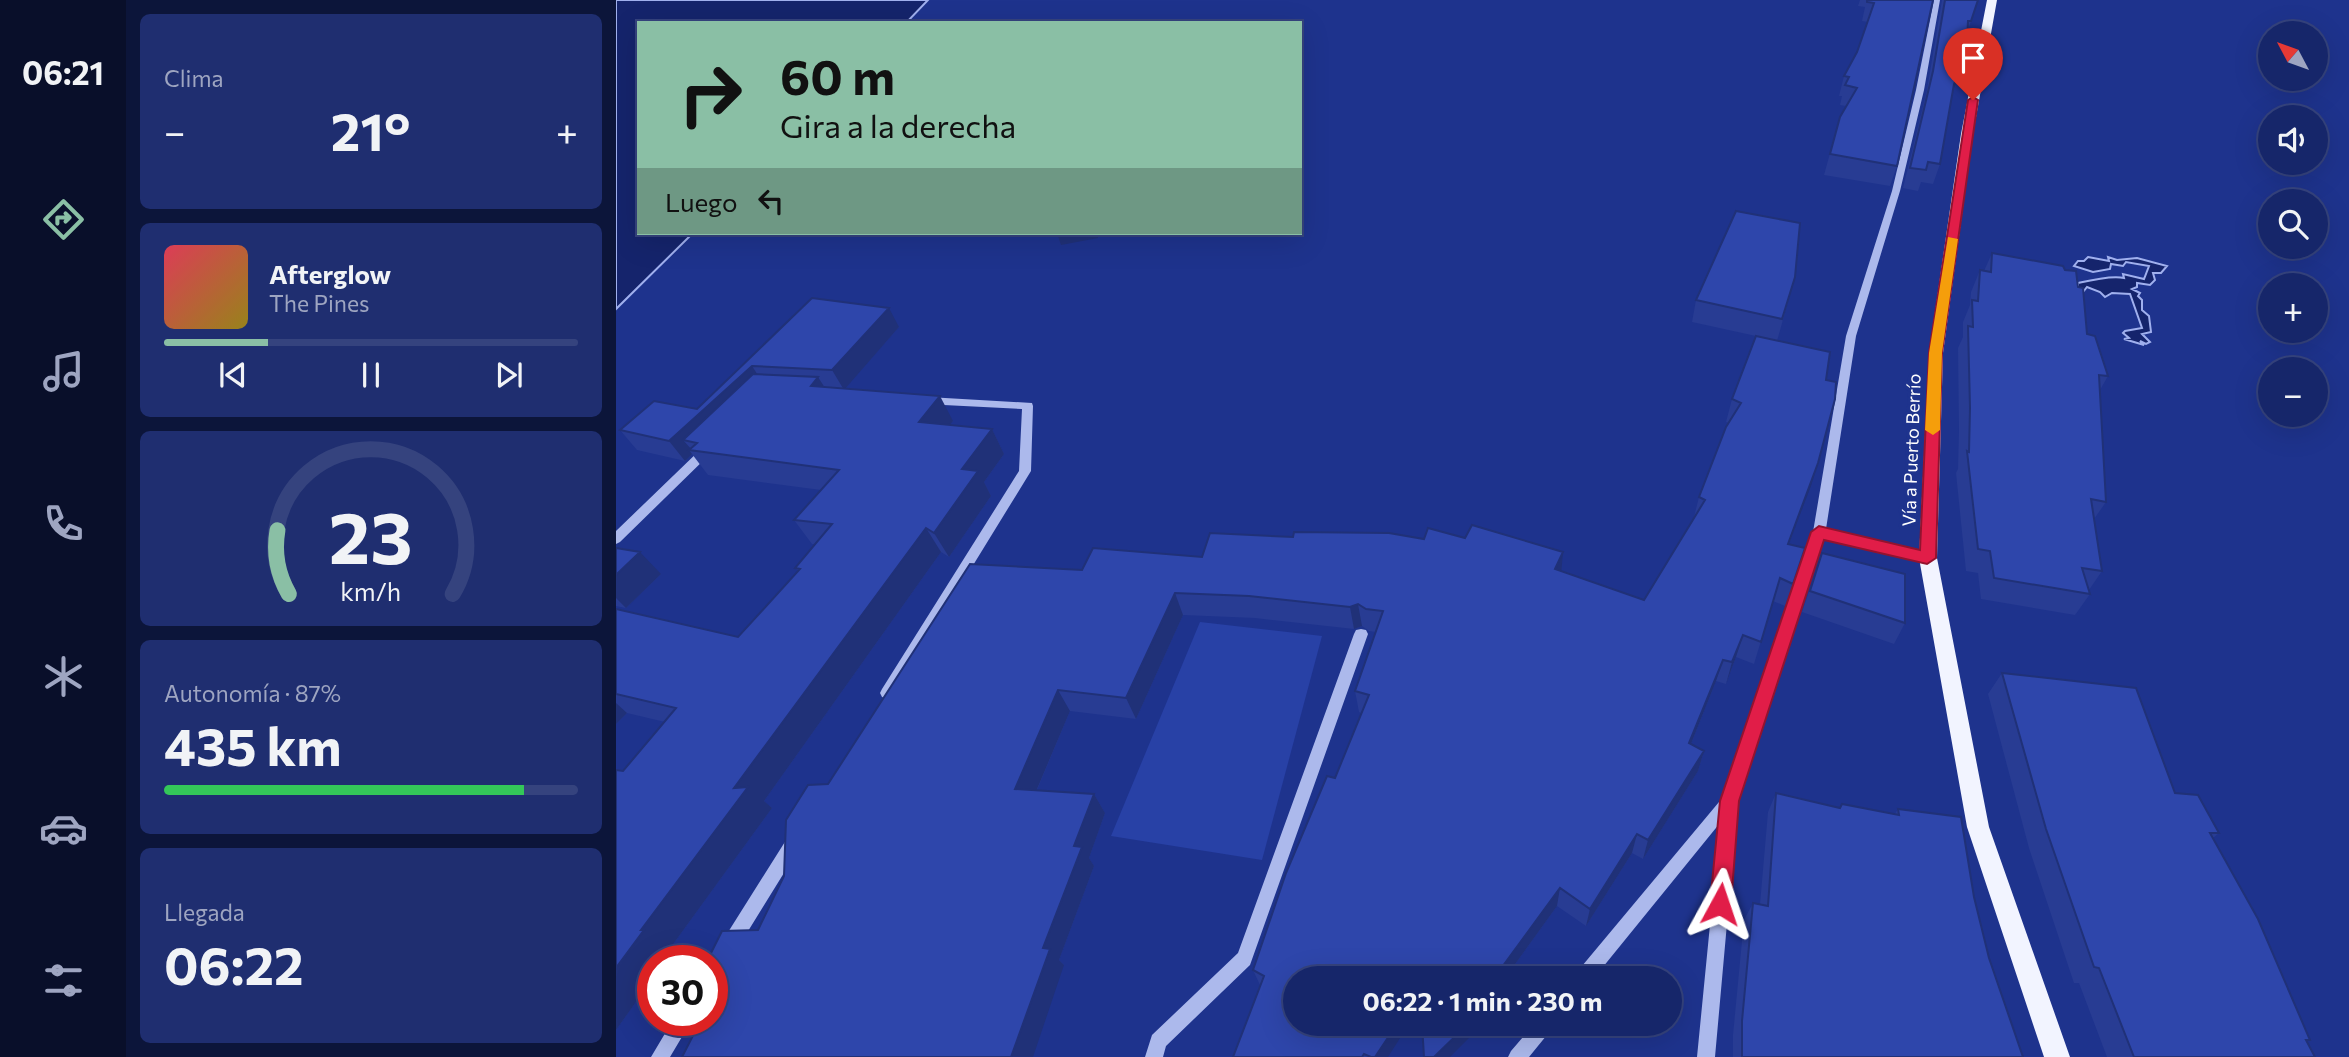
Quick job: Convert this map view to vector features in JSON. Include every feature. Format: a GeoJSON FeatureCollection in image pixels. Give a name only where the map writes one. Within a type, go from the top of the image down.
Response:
{"type":"FeatureCollection","features":[{"type":"Feature","properties":{"kind":"main road","name":"Vía a Puerto Berrío"},"geometry":{"type":"LineString","coordinates":[[1992,0],[1967,134],[1936,353],[1927,558],[1978,827],[2057,1057]]}},
{"type":"Feature","properties":{"kind":"street"},"geometry":{"type":"LineString","coordinates":[[1706,1057],[1730,801],[1819,532],[1851,336],[1896,191],[1920,90],[1937,0]]}},
{"type":"Feature","properties":{"kind":"street"},"geometry":{"type":"LineString","coordinates":[[880,705],[1025,471],[1028,407],[918,400]]}},
{"type":"Feature","properties":{"kind":"street"},"geometry":{"type":"LineString","coordinates":[[616,539],[719,438]]}},
{"type":"Feature","properties":{"kind":"street"},"geometry":{"type":"LineString","coordinates":[[1819,532],[1927,558]]}},
{"type":"Feature","properties":{"kind":"street"},"geometry":{"type":"LineString","coordinates":[[1154,1057],[1158,1041],[1244,959],[1362,634]]}},
{"type":"Feature","properties":{"kind":"street"},"geometry":{"type":"LineString","coordinates":[[1593,966],[1730,801]]}},
{"type":"Feature","properties":{"kind":"street"},"geometry":{"type":"LineString","coordinates":[[728,948],[800,833]]}},
{"type":"Feature","properties":{"kind":"street"},"geometry":{"type":"LineString","coordinates":[[660,1057],[673,1036]]}},
{"type":"Feature","properties":{"kind":"street"},"geometry":{"type":"LineString","coordinates":[[1517,1057],[1535,1036]]}},
{"type":"Feature","properties":{"kind":"shaded area"},"geometry":{"type":"Polygon","coordinates":[[[616,0],[928,0],[908,21],[637,21],[637,235],[691,235],[616,309],[616,0]]]}},
{"type":"Feature","properties":{"kind":"shaded area"},"geometry":{"type":"Polygon","coordinates":[[[2088,257],[2109,261],[2108,257],[2117,260],[2137,258],[2167,266],[2161,273],[2153,273],[2155,280],[2150,285],[2137,283],[2137,287],[2132,289],[2140,293],[2138,296],[2142,300],[2142,310],[2149,316],[2151,332],[2142,334],[2150,342],[2146,344],[2140,341],[2144,345],[2124,339],[2129,338],[2123,333],[2125,331],[2142,328],[2130,294],[2112,293],[2105,297],[2087,287],[2083,292],[2078,287],[2078,283],[2095,279],[2124,278],[2123,274],[2144,279],[2149,266],[2126,262],[2123,266],[2111,264],[2110,269],[2093,272],[2074,266],[2088,257]]]}},
{"type":"Feature","properties":{"kind":"shaded area"},"geometry":{"type":"Polygon","coordinates":[[[1200,622],[1322,636],[1262,860],[1111,836],[1200,622]]]}},
{"type":"Feature","properties":{"kind":"building"},"geometry":{"type":"Polygon","coordinates":[[[1867,0],[1933,0],[1897,166],[1830,154],[1840,117],[1857,88],[1845,85],[1849,77],[1844,76],[1857,52],[1874,3],[1867,0]]]}},
{"type":"Feature","properties":{"kind":"building"},"geometry":{"type":"Polygon","coordinates":[[[1945,0],[1978,0],[1971,21],[1968,21],[1966,59],[1954,84],[1940,164],[1928,162],[1926,170],[1910,168],[1933,71],[1945,0]]]}},
{"type":"Feature","properties":{"kind":"building"},"geometry":{"type":"Polygon","coordinates":[[[1736,211],[1800,223],[1795,277],[1782,319],[1696,300],[1736,211]]]}},
{"type":"Feature","properties":{"kind":"building"},"geometry":{"type":"Polygon","coordinates":[[[1992,253],[2063,266],[2065,270],[2076,271],[2078,287],[2083,288],[2087,334],[2095,336],[2108,376],[2099,375],[2106,502],[2091,499],[2102,571],[2082,568],[2090,594],[1994,578],[1990,551],[1978,549],[1967,451],[1969,452],[1970,408],[1968,326],[1973,327],[1972,300],[1978,301],[1980,270],[1991,272],[1992,253]]]}},
{"type":"Feature","properties":{"kind":"building"},"geometry":{"type":"Polygon","coordinates":[[[812,298],[889,308],[832,370],[752,366],[669,441],[620,430],[654,401],[697,409],[812,298]]]}},
{"type":"Feature","properties":{"kind":"building"},"geometry":{"type":"Polygon","coordinates":[[[1756,336],[1830,352],[1826,380],[1836,382],[1835,399],[1818,463],[1788,544],[1805,548],[1793,584],[1780,578],[1761,642],[1743,635],[1732,662],[1723,660],[1689,743],[1704,751],[1648,840],[1637,834],[1590,909],[1560,888],[1503,966],[1283,966],[1283,1036],[1389,1036],[1375,1057],[1364,1054],[1362,1057],[1233,1057],[1264,976],[1253,970],[1286,873],[1327,776],[1335,778],[1369,695],[1355,691],[1383,611],[1366,609],[1358,604],[1350,607],[1249,596],[1175,593],[1126,698],[1058,690],[1015,789],[1094,794],[1074,846],[1082,847],[1043,948],[1050,949],[1011,1057],[682,1057],[693,1036],[728,1036],[728,945],[715,945],[722,931],[758,930],[784,876],[786,820],[808,785],[828,784],[970,564],[1082,570],[1093,548],[1202,557],[1210,533],[1293,537],[1294,532],[1389,533],[1424,539],[1428,528],[1465,538],[1472,525],[1563,552],[1555,569],[1644,600],[1705,500],[1699,497],[1726,427],[1741,403],[1732,399],[1756,336]]]}},
{"type":"Feature","properties":{"kind":"building"},"geometry":{"type":"Polygon","coordinates":[[[753,374],[818,377],[811,386],[940,396],[919,422],[992,429],[962,469],[978,471],[934,533],[926,528],[734,788],[748,787],[641,930],[644,930],[616,968],[616,770],[623,771],[676,708],[616,694],[616,609],[738,637],[800,569],[795,568],[832,524],[794,520],[839,470],[689,450],[697,443],[683,440],[753,374]]]}},
{"type":"Feature","properties":{"kind":"building"},"geometry":{"type":"Polygon","coordinates":[[[616,548],[640,552],[616,575],[616,548]]]}},
{"type":"Feature","properties":{"kind":"building"},"geometry":{"type":"Polygon","coordinates":[[[1822,553],[1905,574],[1905,623],[1810,591],[1822,553]]]}},
{"type":"Feature","properties":{"kind":"building"},"geometry":{"type":"Polygon","coordinates":[[[2002,673],[2136,688],[2175,793],[2198,795],[2219,833],[2210,833],[2258,919],[2315,1057],[2134,1057],[2099,968],[2094,967],[2046,829],[2002,673]]]}},
{"type":"Feature","properties":{"kind":"building"},"geometry":{"type":"Polygon","coordinates":[[[1776,793],[1840,808],[1842,804],[1899,815],[1898,809],[1961,817],[1974,897],[1989,958],[2023,1057],[1742,1057],[1742,1021],[1753,903],[1768,906],[1776,793]]]}},
{"type":"Feature","properties":{"kind":"building"},"geometry":{"type":"Polygon","coordinates":[[[1423,1036],[1456,1036],[1434,1057],[1424,1057],[1423,1036]]]}},
{"type":"Feature","properties":{"kind":"slow traffic"},"geometry":{"type":"LineString","coordinates":[[1933,430],[1936,353],[1952,239]]}},
{"type":"Feature","properties":{"kind":"route"},"geometry":{"type":"LineString","coordinates":[[1720,904],[1730,801],[1819,532],[1927,558],[1936,353],[1973,100]]}}]}
